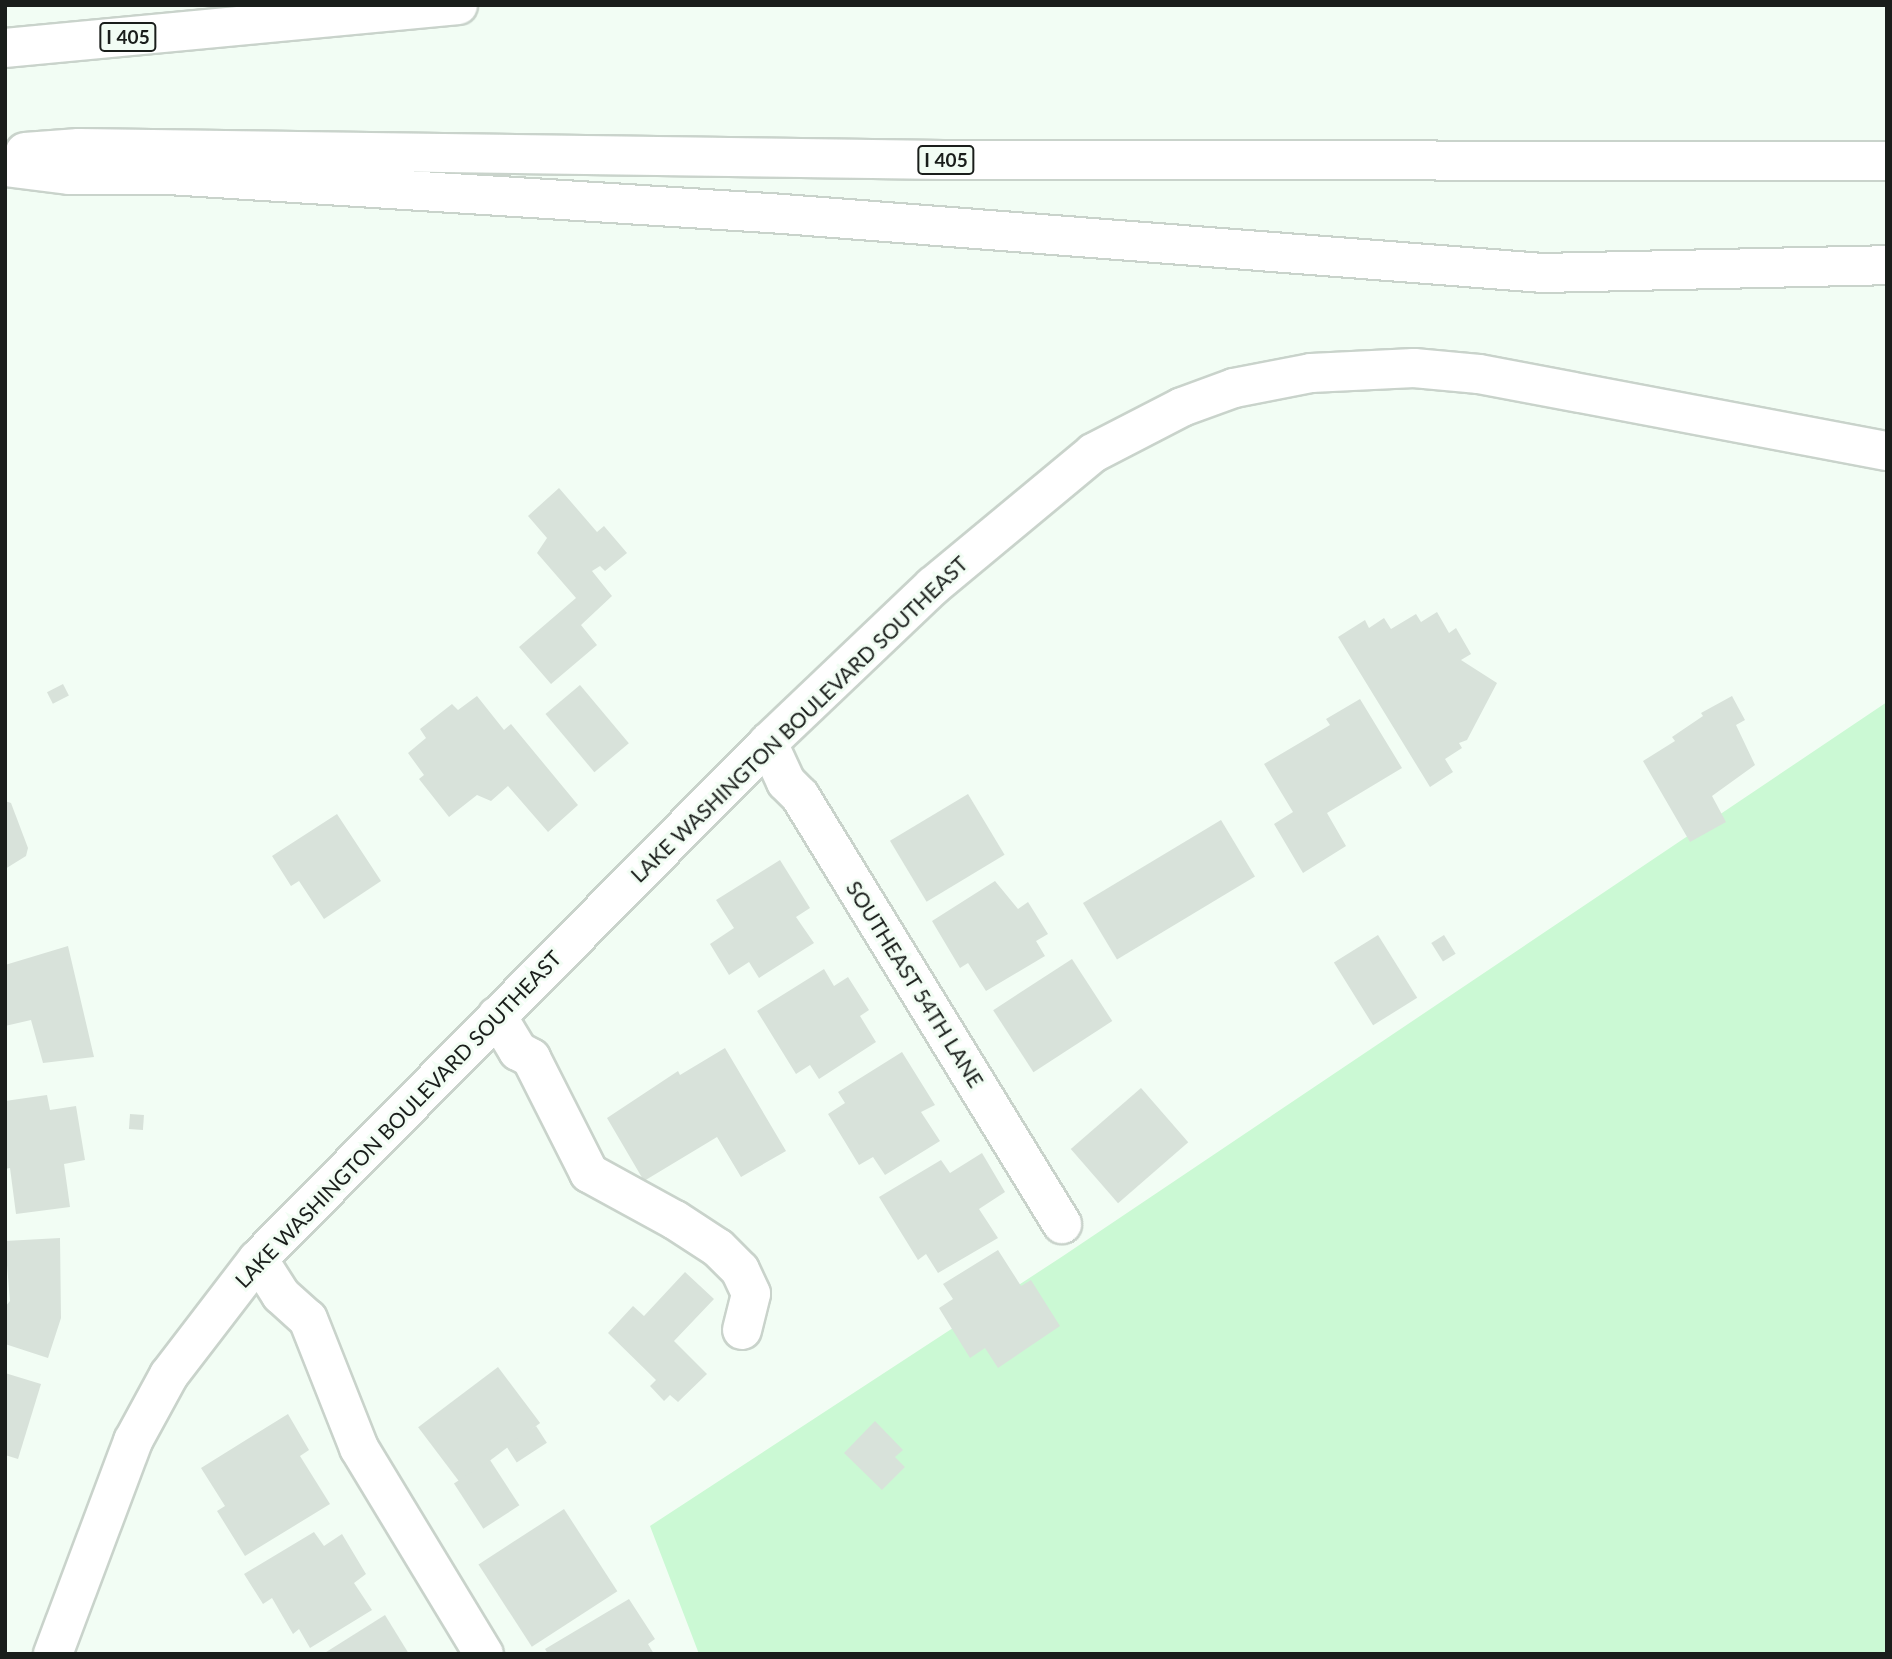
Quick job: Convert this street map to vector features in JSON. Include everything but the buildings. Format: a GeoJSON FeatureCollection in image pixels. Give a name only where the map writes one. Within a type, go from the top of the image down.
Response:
{"type":"FeatureCollection","features":[{"type":"Feature","properties":{"kind":"main road"},"geometry":{"type":"LineString","coordinates":[[251,27],[312,5]]}},
{"type":"Feature","properties":{"kind":"main road","name":"I 405"},"geometry":{"type":"LineString","coordinates":[[5,48],[251,27],[458,5]]}},
{"type":"Feature","properties":{"kind":"main road","name":"I 405"},"geometry":{"type":"LineString","coordinates":[[5,153],[79,148],[944,160],[1887,161]]}},
{"type":"Feature","properties":{"kind":"main road"},"geometry":{"type":"LineString","coordinates":[[5,167],[69,175],[169,175],[769,213],[1542,273],[1887,265]]}},
{"type":"Feature","properties":{"kind":"main road","name":"LAKE WASHINGTON BOULEVARD SOUTHEAST"},"geometry":{"type":"LineString","coordinates":[[54,1654],[133,1441],[169,1375],[258,1259],[768,743],[933,586],[1093,453],[1182,407],[1234,388],[1311,373],[1415,368],[1479,374],[1887,451]]}},
{"type":"Feature","properties":{"kind":"main road","name":"SOUTHEAST 54TH LANE"},"geometry":{"type":"LineString","coordinates":[[768,743],[786,782],[800,796],[1062,1224]]}},
{"type":"Feature","properties":{"kind":"main road"},"geometry":{"type":"LineString","coordinates":[[497,1016],[518,1051],[531,1058],[589,1173],[675,1220],[718,1248],[740,1270],[751,1294],[742,1330]]}},
{"type":"Feature","properties":{"kind":"main road"},"geometry":{"type":"LineString","coordinates":[[258,1259],[281,1295],[308,1319],[359,1448],[484,1654]]}},
{"type":"Feature","properties":{"kind":"green space"},"geometry":{"type":"Polygon","coordinates":[[[1887,702],[1887,1654],[699,1654],[650,1526],[1063,1256],[1887,702]]]}}]}
